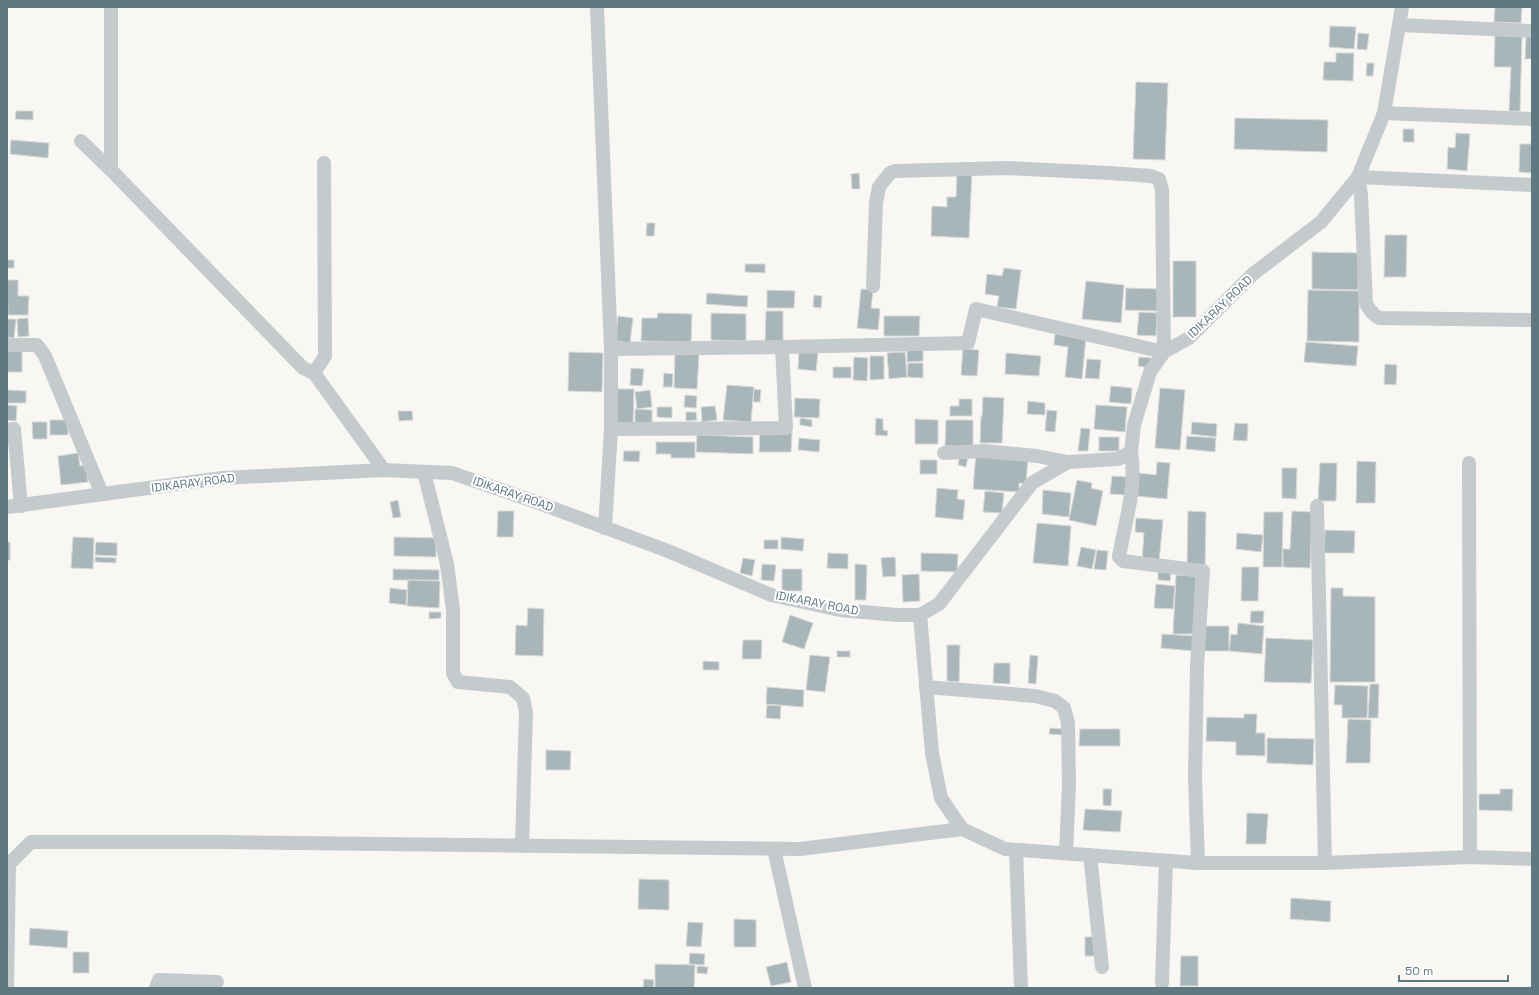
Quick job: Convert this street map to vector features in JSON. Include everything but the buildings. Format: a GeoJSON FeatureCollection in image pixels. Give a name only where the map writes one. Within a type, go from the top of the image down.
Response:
{"type":"FeatureCollection","features":[{"type":"Feature","properties":{"kind":"street"},"geometry":{"type":"LineString","coordinates":[[110,7],[111,170]]}},
{"type":"Feature","properties":{"kind":"street"},"geometry":{"type":"LineString","coordinates":[[597,7],[611,349],[611,429],[606,528]]}},
{"type":"Feature","properties":{"kind":"street","name":"IDIKARAY ROAD"},"geometry":{"type":"LineString","coordinates":[[1198,863],[1195,770],[1197,666],[1203,571],[1122,561],[1119,556],[1133,484],[1131,452],[1134,425],[1150,372],[1164,352],[1189,338],[1253,274],[1321,222],[1358,177],[1384,113],[1402,7]]}},
{"type":"Feature","properties":{"kind":"street"},"geometry":{"type":"LineString","coordinates":[[1400,25],[1532,31]]}},
{"type":"Feature","properties":{"kind":"street"},"geometry":{"type":"LineString","coordinates":[[1384,113],[1532,119]]}},
{"type":"Feature","properties":{"kind":"street"},"geometry":{"type":"LineString","coordinates":[[81,141],[303,368],[314,373],[384,470]]}},
{"type":"Feature","properties":{"kind":"street"},"geometry":{"type":"LineString","coordinates":[[314,373],[325,356],[324,163]]}},
{"type":"Feature","properties":{"kind":"street"},"geometry":{"type":"LineString","coordinates":[[611,349],[968,343],[976,309],[1164,352],[1162,190],[1159,179],[1151,176],[1008,168],[895,170],[890,173],[879,187],[876,204],[873,286]]}},
{"type":"Feature","properties":{"kind":"street"},"geometry":{"type":"LineString","coordinates":[[1532,185],[1358,177],[1361,196],[1366,303],[1373,314],[1379,318],[1532,320]]}},
{"type":"Feature","properties":{"kind":"street"},"geometry":{"type":"LineString","coordinates":[[7,345],[37,345],[45,356],[102,494]]}},
{"type":"Feature","properties":{"kind":"street"},"geometry":{"type":"LineString","coordinates":[[611,429],[786,428],[782,346]]}},
{"type":"Feature","properties":{"kind":"street"},"geometry":{"type":"LineString","coordinates":[[7,430],[14,429],[22,506]]}},
{"type":"Feature","properties":{"kind":"street"},"geometry":{"type":"LineString","coordinates":[[944,453],[984,451],[1037,456],[1068,462],[1118,458],[1131,452]]}},
{"type":"Feature","properties":{"kind":"street"},"geometry":{"type":"LineString","coordinates":[[1068,462],[1032,483],[939,604],[920,615],[932,753],[941,798],[962,829],[1005,849],[1198,863],[1325,863],[1470,857],[1532,858]]}},
{"type":"Feature","properties":{"kind":"street"},"geometry":{"type":"LineString","coordinates":[[1469,463],[1470,857]]}},
{"type":"Feature","properties":{"kind":"street","name":"IDIKARAY ROAD"},"geometry":{"type":"LineString","coordinates":[[7,507],[222,478],[384,470],[452,473],[536,502],[668,551],[771,596],[840,610],[897,615],[920,615]]}},
{"type":"Feature","properties":{"kind":"street"},"geometry":{"type":"LineString","coordinates":[[424,472],[447,564],[453,610],[453,673],[458,682],[510,687],[523,698],[526,712],[522,846]]}},
{"type":"Feature","properties":{"kind":"street"},"geometry":{"type":"LineString","coordinates":[[1317,506],[1325,863]]}},
{"type":"Feature","properties":{"kind":"street"},"geometry":{"type":"LineString","coordinates":[[926,687],[1035,696],[1055,701],[1064,708],[1068,723],[1069,777],[1066,853]]}},
{"type":"Feature","properties":{"kind":"street"},"geometry":{"type":"LineString","coordinates":[[7,988],[10,864],[31,842],[222,842],[800,849],[962,829]]}},
{"type":"Feature","properties":{"kind":"street"},"geometry":{"type":"LineString","coordinates":[[774,849],[805,988]]}},
{"type":"Feature","properties":{"kind":"street"},"geometry":{"type":"LineString","coordinates":[[1016,850],[1021,988]]}},
{"type":"Feature","properties":{"kind":"street"},"geometry":{"type":"LineString","coordinates":[[1090,855],[1102,967]]}},
{"type":"Feature","properties":{"kind":"street"},"geometry":{"type":"LineString","coordinates":[[1162,983],[1166,861]]}},
{"type":"Feature","properties":{"kind":"street"},"geometry":{"type":"LineString","coordinates":[[156,988],[160,980],[217,982]]}}]}
